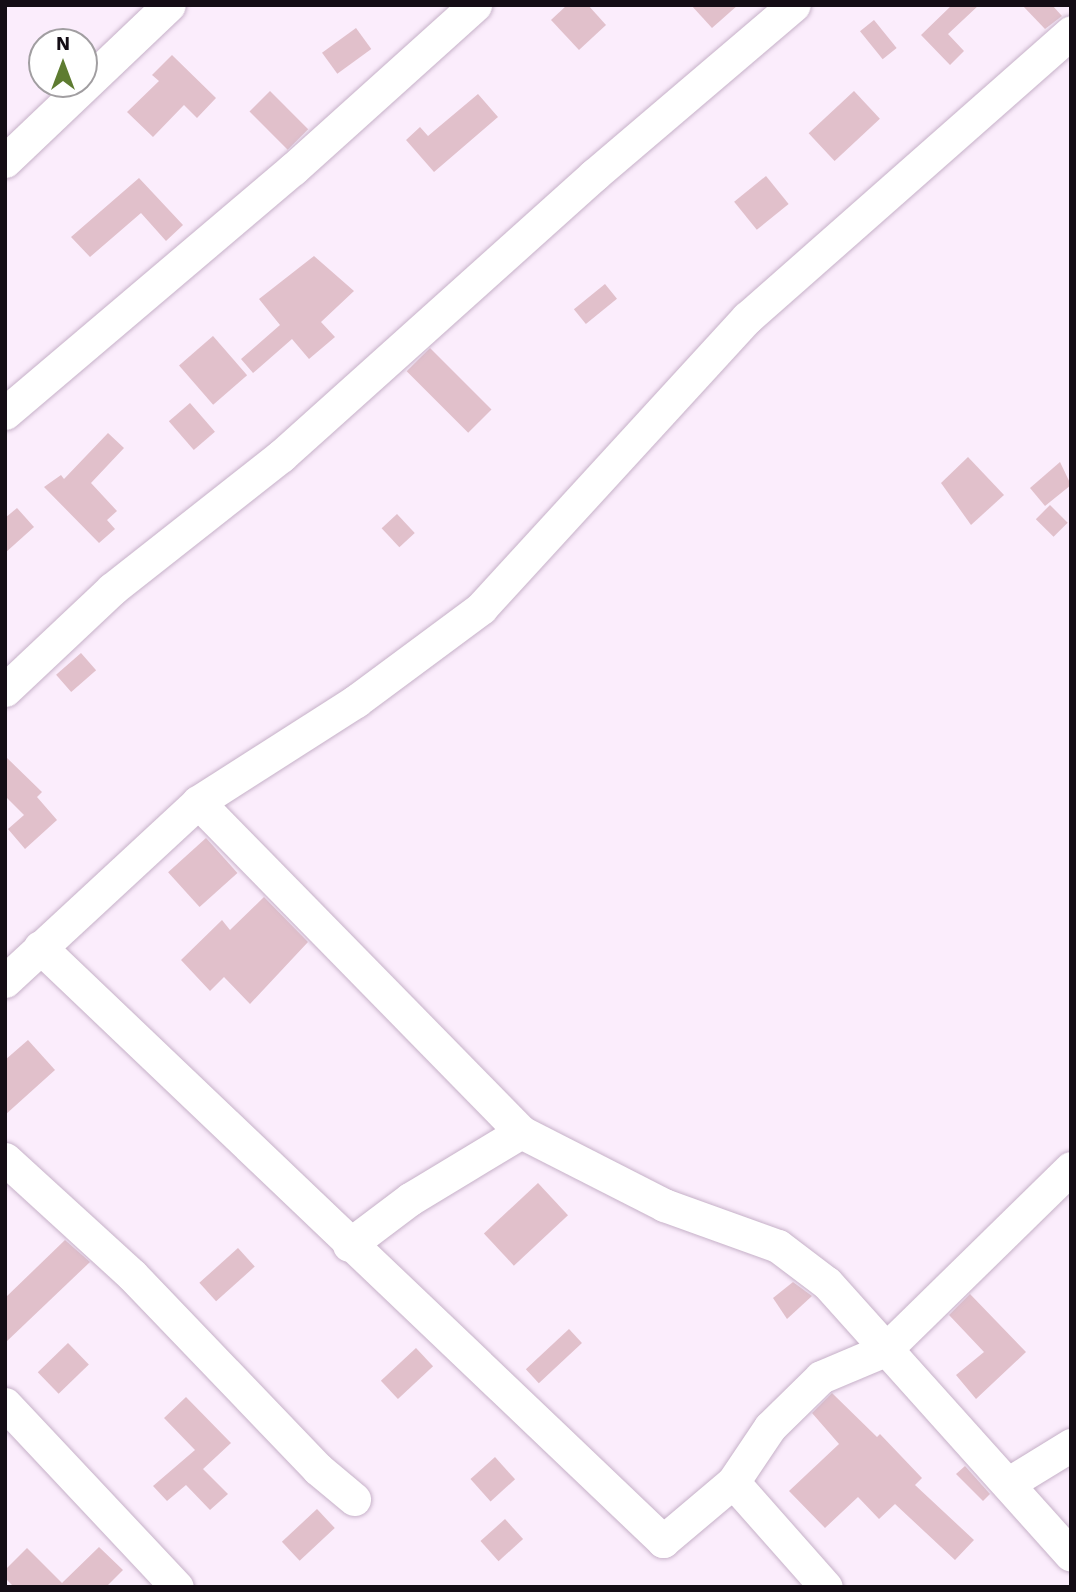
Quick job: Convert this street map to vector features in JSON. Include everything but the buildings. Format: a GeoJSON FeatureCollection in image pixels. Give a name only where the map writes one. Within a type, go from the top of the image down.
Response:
{"type":"FeatureCollection","features":[{"type":"Feature","properties":{"kind":"street"},"geometry":{"type":"LineString","coordinates":[[5,161],[169,5]]}},
{"type":"Feature","properties":{"kind":"street"},"geometry":{"type":"LineString","coordinates":[[5,413],[293,169],[475,5]]}},
{"type":"Feature","properties":{"kind":"street"},"geometry":{"type":"LineString","coordinates":[[5,690],[112,589],[281,456],[594,175],[794,5]]}},
{"type":"Feature","properties":{"kind":"street"},"geometry":{"type":"LineString","coordinates":[[5,981],[198,802],[356,701],[481,608],[747,318],[1071,32]]}},
{"type":"Feature","properties":{"kind":"street"},"geometry":{"type":"LineString","coordinates":[[198,802],[521,1132],[663,1205],[778,1246],[827,1283],[1071,1555]]}},
{"type":"Feature","properties":{"kind":"street"},"geometry":{"type":"LineString","coordinates":[[40,947],[349,1245],[663,1541],[733,1482],[770,1427],[821,1377],[885,1350],[1071,1168]]}},
{"type":"Feature","properties":{"kind":"street"},"geometry":{"type":"LineString","coordinates":[[349,1245],[410,1199],[521,1132]]}},
{"type":"Feature","properties":{"kind":"street"},"geometry":{"type":"LineString","coordinates":[[5,1160],[132,1275],[318,1469],[354,1499]]}},
{"type":"Feature","properties":{"kind":"street"},"geometry":{"type":"LineString","coordinates":[[5,1404],[177,1587]]}},
{"type":"Feature","properties":{"kind":"street"},"geometry":{"type":"LineString","coordinates":[[1009,1483],[1071,1445]]}},
{"type":"Feature","properties":{"kind":"street"},"geometry":{"type":"LineString","coordinates":[[733,1482],[826,1587]]}}]}
